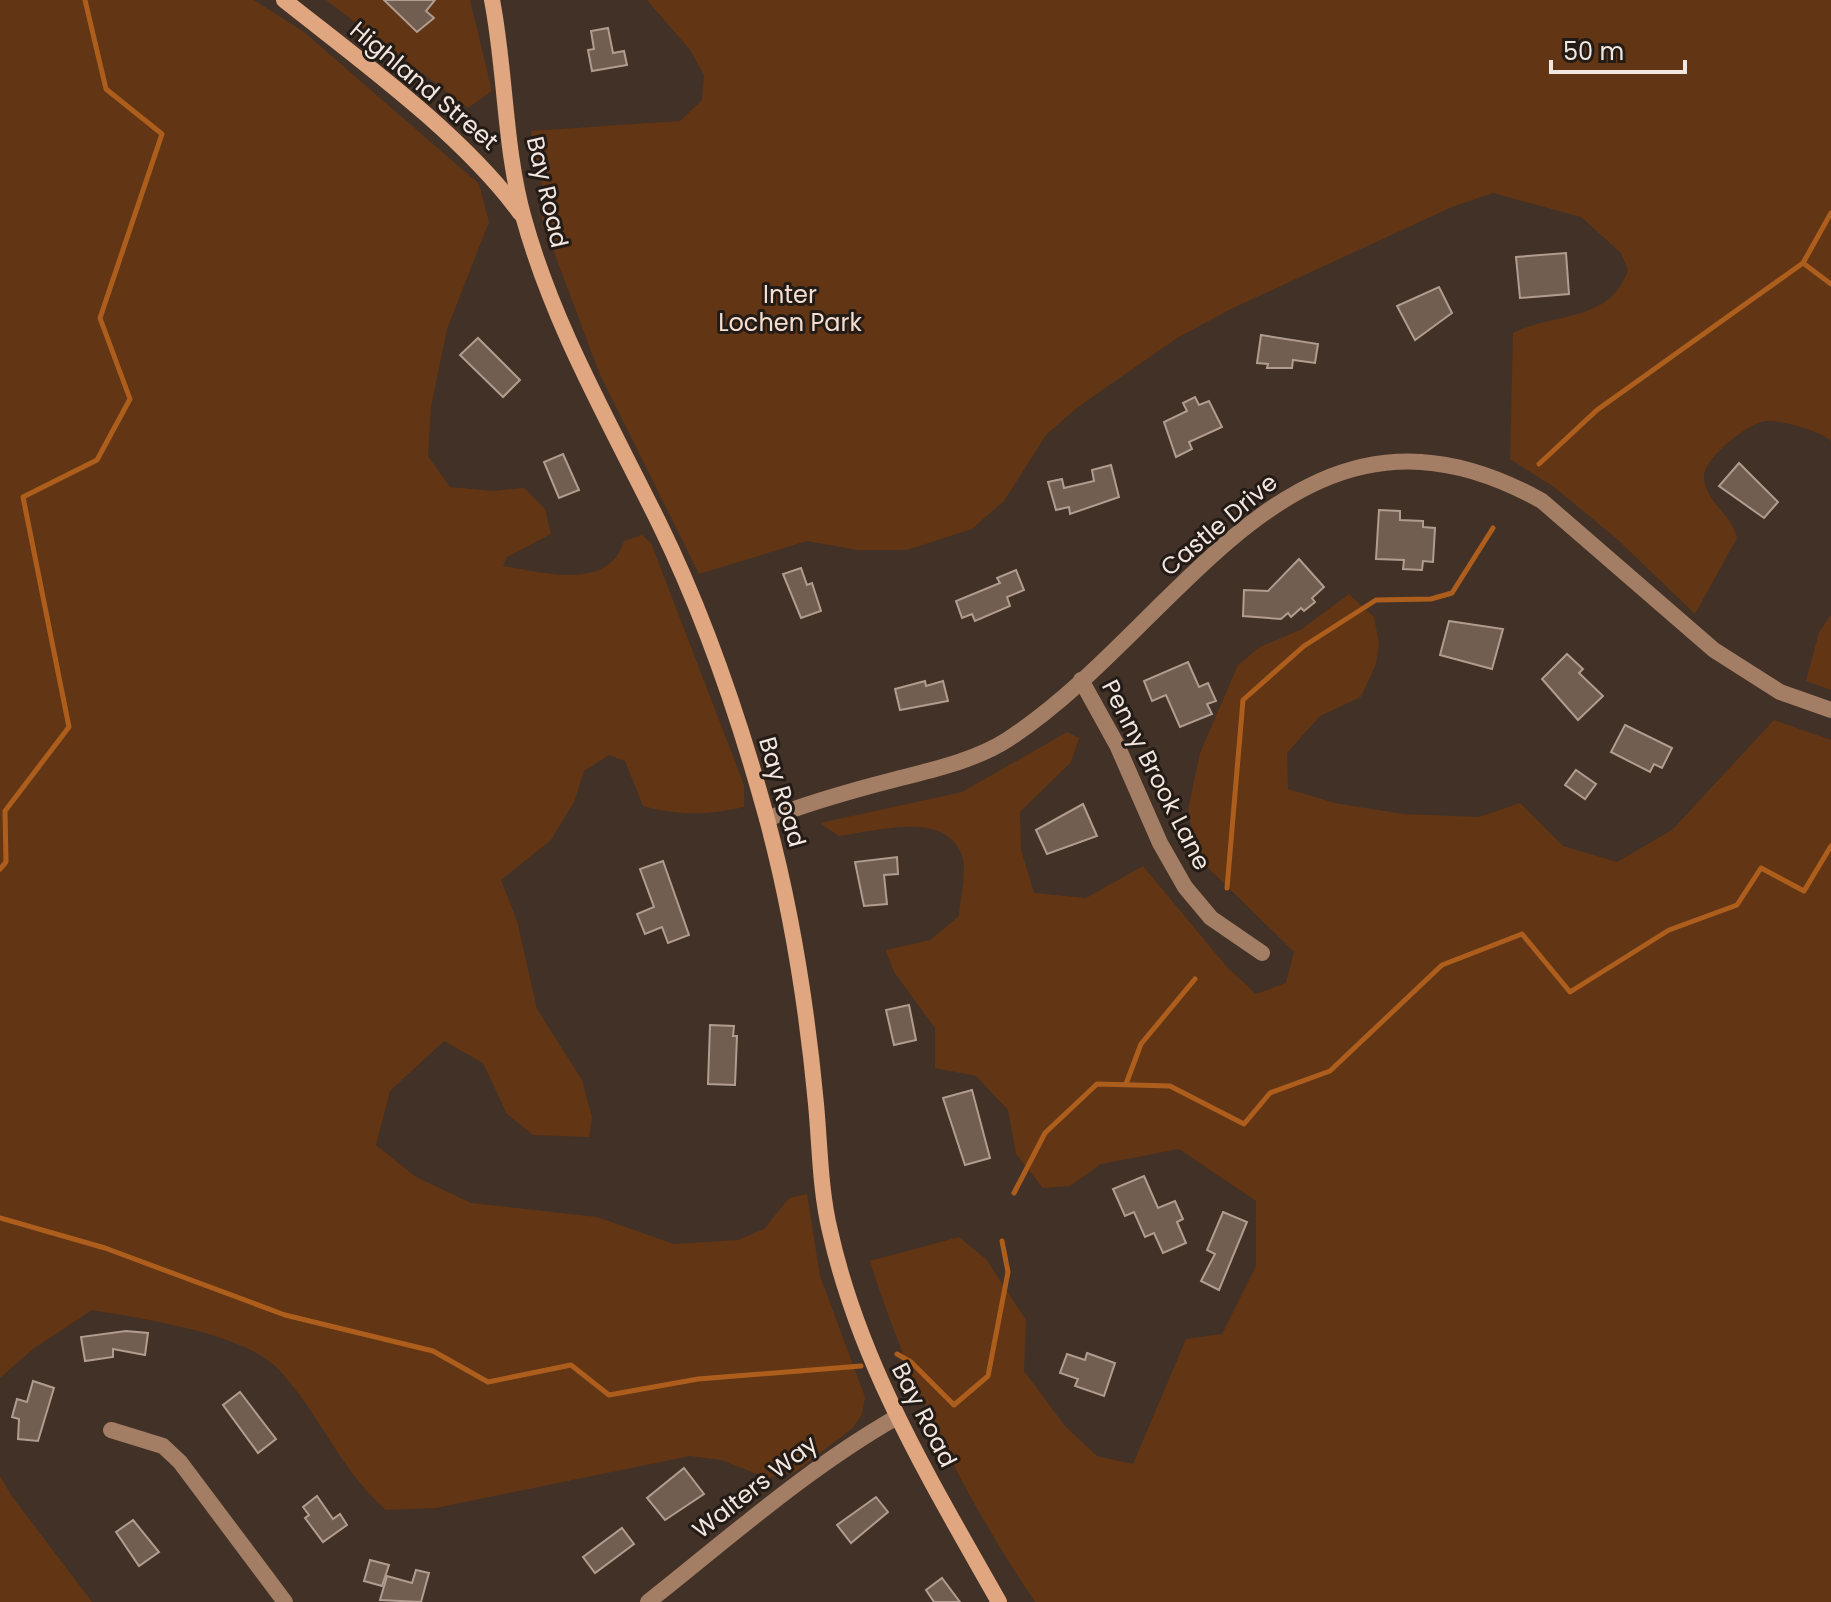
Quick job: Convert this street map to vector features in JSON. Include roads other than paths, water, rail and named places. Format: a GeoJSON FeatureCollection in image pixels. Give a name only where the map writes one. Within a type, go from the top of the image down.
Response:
{"type":"FeatureCollection","features":[{"type":"Feature","properties":{"kind":"main road","name":"Highland Street"},"geometry":{"type":"LineString","coordinates":[[284,0],[476,160],[523,218]]}},
{"type":"Feature","properties":{"kind":"main road","name":"Bay Road"},"geometry":{"type":"LineString","coordinates":[[492,0],[511,151],[523,218],[554,306],[588,385],[660,525],[708,633],[767,819],[795,945],[829,1229],[857,1324],[897,1417],[999,1602]]}},
{"type":"Feature","properties":{"kind":"street","name":"Castle Drive"},"geometry":{"type":"LineString","coordinates":[[767,819],[811,801],[938,768],[993,748],[1033,722],[1231,540],[1283,498],[1336,472],[1412,461],[1468,469],[1495,477],[1542,501],[1714,650],[1780,692],[1831,710]]}},
{"type":"Feature","properties":{"kind":"street","name":"Penny Brook Lane"},"geometry":{"type":"LineString","coordinates":[[1081,680],[1117,745],[1160,843],[1185,887],[1211,918],[1262,953]]}},
{"type":"Feature","properties":{"kind":"street","name":"Walters Way"},"geometry":{"type":"LineString","coordinates":[[648,1602],[789,1488],[850,1444],[897,1417]]}},
{"type":"Feature","properties":{"kind":"street"},"geometry":{"type":"LineString","coordinates":[[111,1430],[163,1446],[180,1462],[285,1602]]}},
{"type":"Feature","properties":{"kind":"waterway"},"geometry":{"type":"LineString","coordinates":[[0,869],[6,862],[5,811],[69,727],[23,497],[97,460],[130,399],[100,318],[162,134],[106,89],[85,0]]}},
{"type":"Feature","properties":{"kind":"waterway"},"geometry":{"type":"LineString","coordinates":[[1539,464],[1597,410],[1803,263],[1831,213]]}},
{"type":"Feature","properties":{"kind":"waterway"},"geometry":{"type":"LineString","coordinates":[[1803,263],[1831,284]]}},
{"type":"Feature","properties":{"kind":"waterway"},"geometry":{"type":"LineString","coordinates":[[1227,888],[1243,700],[1304,646],[1376,600],[1431,599],[1452,593],[1493,528]]}},
{"type":"Feature","properties":{"kind":"waterway"},"geometry":{"type":"LineString","coordinates":[[1014,1193],[1045,1133],[1097,1084],[1170,1086],[1244,1124],[1270,1093],[1330,1071],[1442,965],[1522,934],[1570,992],[1669,930],[1737,905],[1761,868],[1804,891],[1831,846]]}},
{"type":"Feature","properties":{"kind":"waterway"},"geometry":{"type":"LineString","coordinates":[[1126,1084],[1141,1044],[1195,979]]}},
{"type":"Feature","properties":{"kind":"waterway"},"geometry":{"type":"LineString","coordinates":[[0,1218],[105,1248],[285,1315],[433,1351],[488,1382],[571,1365],[609,1395],[698,1379],[861,1366]]}},
{"type":"Feature","properties":{"kind":"waterway"},"geometry":{"type":"LineString","coordinates":[[897,1354],[911,1362],[954,1405],[988,1376],[1008,1272],[1002,1241]]}},
{"type":"Feature","properties":{"kind":"park label","name":"Inter Lochen Park"},"geometry":{"type":"Point","coordinates":[790,309]}}]}
